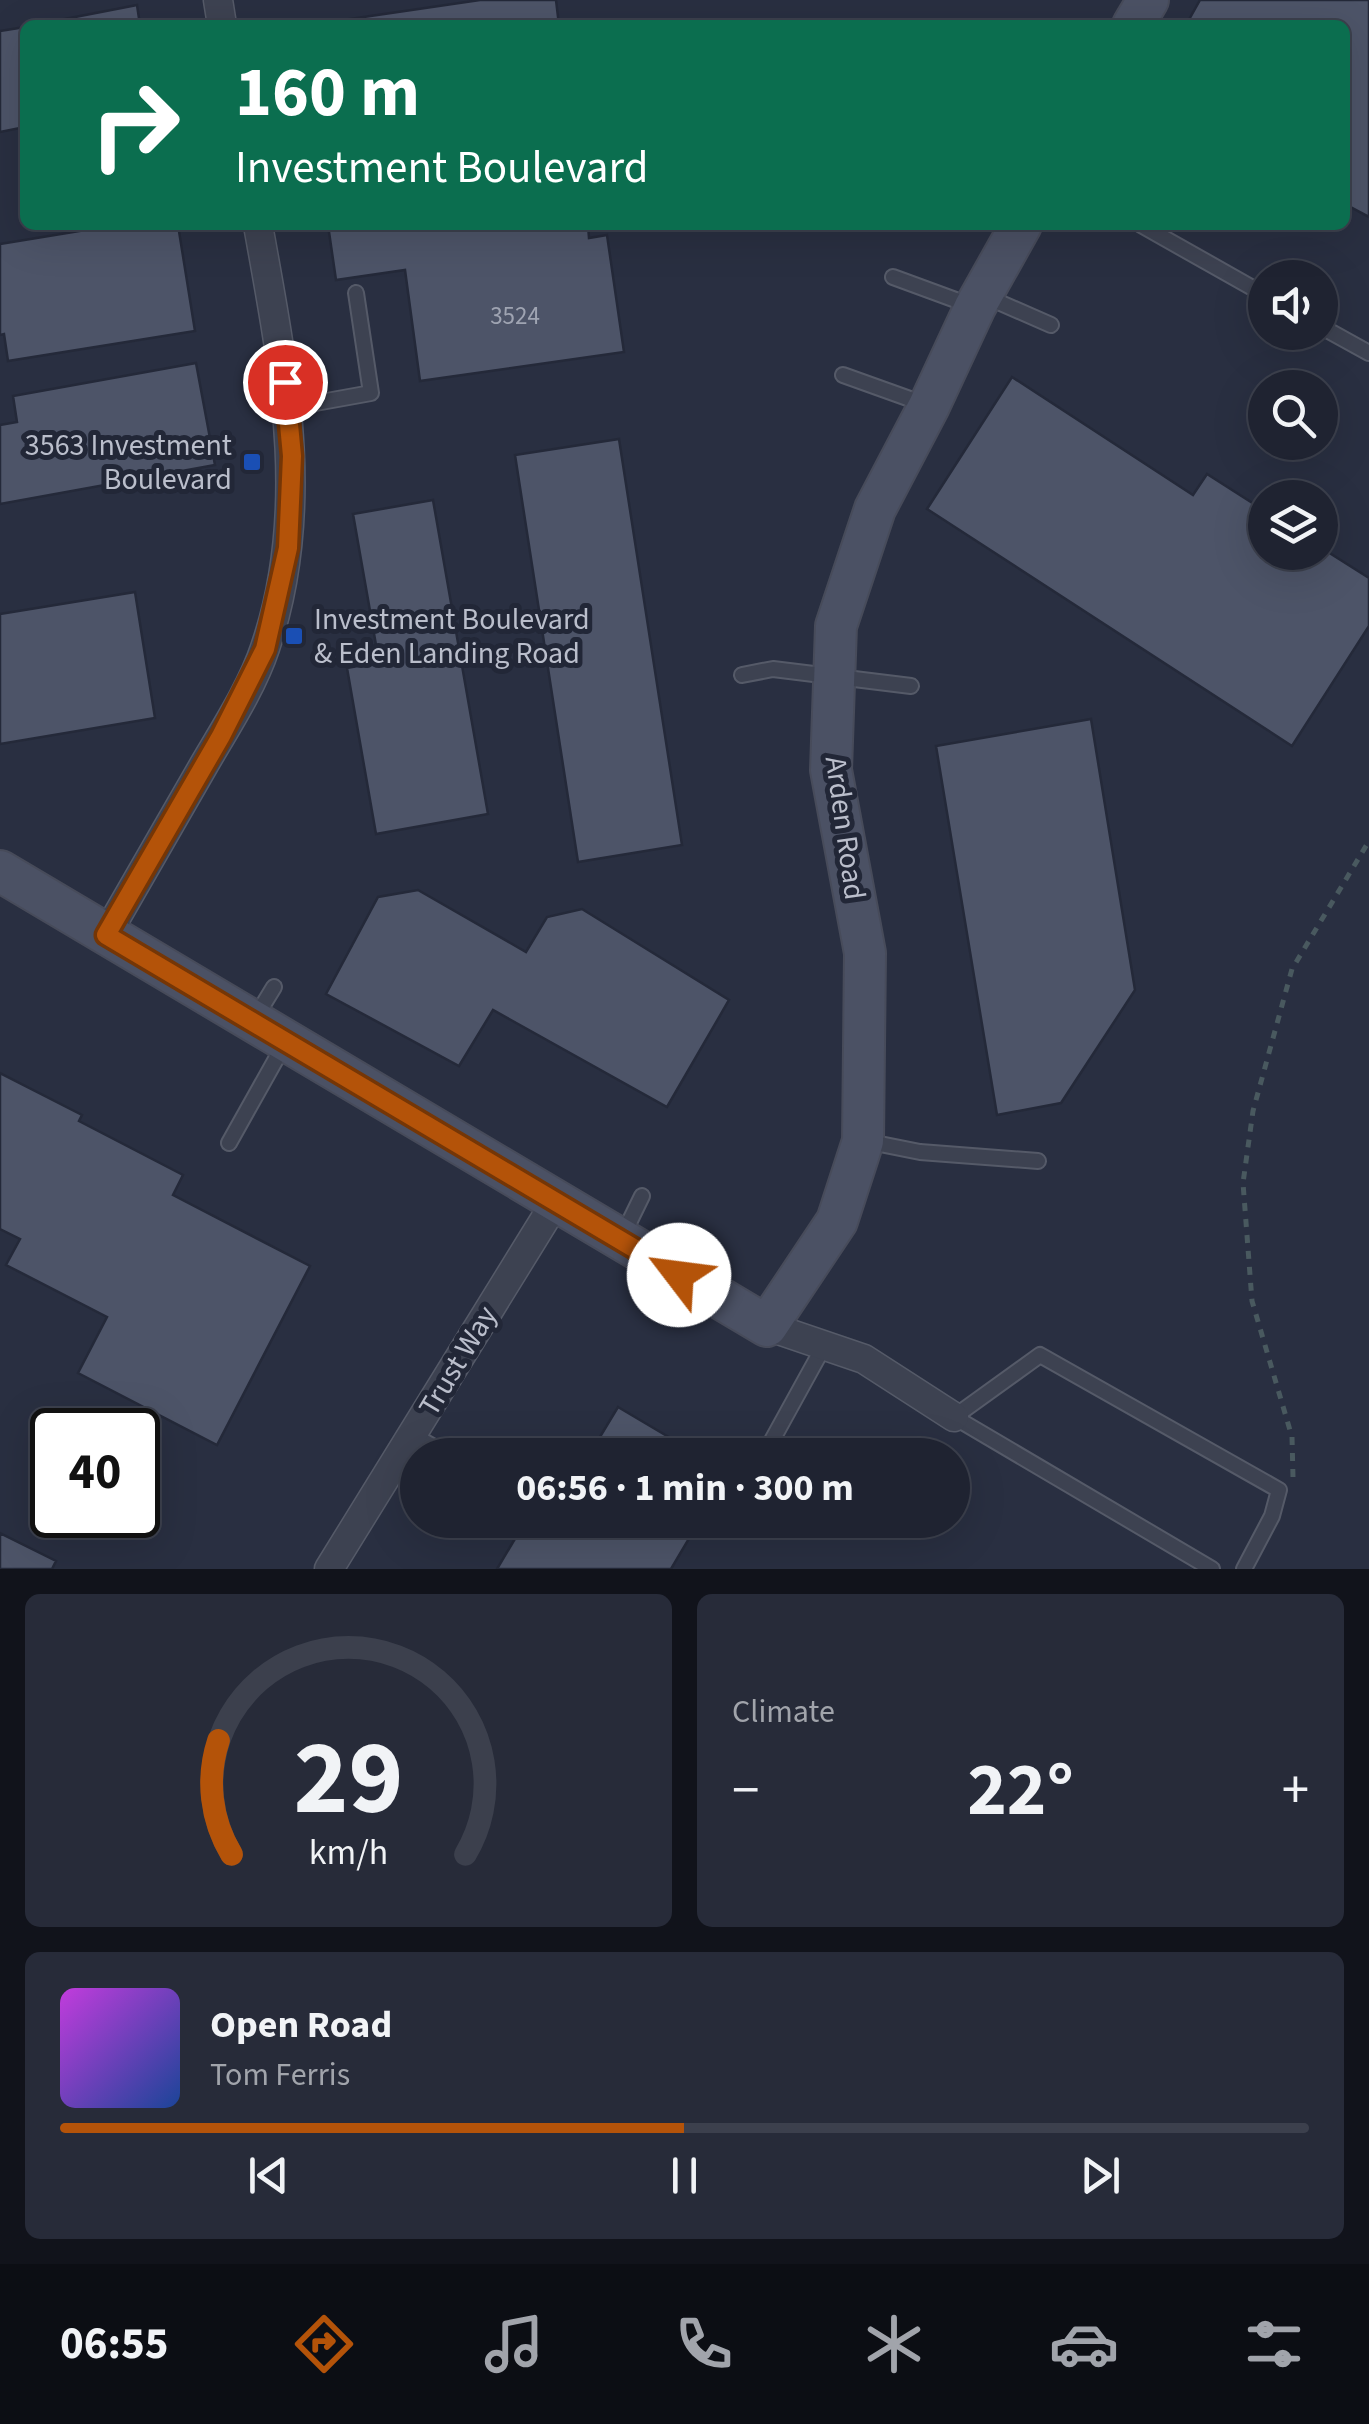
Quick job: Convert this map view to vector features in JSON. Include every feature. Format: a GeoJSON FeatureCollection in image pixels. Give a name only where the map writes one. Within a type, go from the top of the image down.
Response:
{"type":"FeatureCollection","features":[{"type":"Feature","properties":{"kind":"street"},"geometry":{"type":"LineString","coordinates":[[106,935],[221,736],[265,649],[288,548],[292,456],[288,408],[259,230]]}},
{"type":"Feature","properties":{"kind":"street","name":"Arden Road"},"geometry":{"type":"LineString","coordinates":[[768,1326],[837,1221],[863,1141],[864,953],[831,770],[836,626],[876,509],[979,300],[1018,230]]}},
{"type":"Feature","properties":{"kind":"street"},"geometry":{"type":"LineString","coordinates":[[0,870],[768,1326],[864,1359],[954,1416]]}},
{"type":"Feature","properties":{"kind":"street","name":"Trust Way"},"geometry":{"type":"LineString","coordinates":[[329,1569],[555,1203]]}},
{"type":"Feature","properties":{"kind":"lane"},"geometry":{"type":"LineString","coordinates":[[1150,230],[1248,285]]}},
{"type":"Feature","properties":{"kind":"lane"},"geometry":{"type":"LineString","coordinates":[[893,277],[979,300],[1050,325]]}},
{"type":"Feature","properties":{"kind":"lane"},"geometry":{"type":"LineString","coordinates":[[288,408],[371,393],[356,294]]}},
{"type":"Feature","properties":{"kind":"lane"},"geometry":{"type":"LineString","coordinates":[[1338,336],[1369,354]]}},
{"type":"Feature","properties":{"kind":"lane"},"geometry":{"type":"LineString","coordinates":[[843,374],[930,406]]}},
{"type":"Feature","properties":{"kind":"lane"},"geometry":{"type":"LineString","coordinates":[[742,675],[774,669],[911,686]]}},
{"type":"Feature","properties":{"kind":"lane"},"geometry":{"type":"LineString","coordinates":[[230,1143],[269,1032],[274,988]]}},
{"type":"Feature","properties":{"kind":"lane"},"geometry":{"type":"LineString","coordinates":[[863,1141],[920,1152],[1038,1161]]}},
{"type":"Feature","properties":{"kind":"lane"},"geometry":{"type":"LineString","coordinates":[[620,1241],[642,1196]]}},
{"type":"Feature","properties":{"kind":"lane"},"geometry":{"type":"LineString","coordinates":[[773,1438],[824,1346]]}},
{"type":"Feature","properties":{"kind":"lane"},"geometry":{"type":"LineString","coordinates":[[1212,1569],[954,1416],[1040,1355],[1279,1490],[1272,1516],[1244,1569]]}},
{"type":"Feature","properties":{"kind":"lane"},"geometry":{"type":"LineString","coordinates":[[413,1435],[418,1438]]}},
{"type":"Feature","properties":{"kind":"path"},"geometry":{"type":"LineString","coordinates":[[1292,1486],[1292,1437],[1252,1302],[1243,1183],[1253,1111],[1292,969],[1369,841]]}},
{"type":"Feature","properties":{"kind":"building"},"geometry":{"type":"Polygon","coordinates":[[[480,0],[556,0],[558,20],[343,20],[480,0]]]}},
{"type":"Feature","properties":{"kind":"building"},"geometry":{"type":"Polygon","coordinates":[[[1200,0],[1369,0],[1369,217],[1350,207],[1350,20],[1189,20],[1200,0]]]}},
{"type":"Feature","properties":{"kind":"building"},"geometry":{"type":"Polygon","coordinates":[[[137,5],[139,20],[60,20],[137,5]]]}},
{"type":"Feature","properties":{"kind":"building"},"geometry":{"type":"Polygon","coordinates":[[[20,28],[20,128],[0,132],[0,31],[20,28]]]}},
{"type":"Feature","properties":{"kind":"building"},"geometry":{"type":"Polygon","coordinates":[[[85,230],[179,230],[195,331],[8,361],[4,334],[0,335],[0,244],[85,230]]]}},
{"type":"Feature","properties":{"kind":"building"},"geometry":{"type":"Polygon","coordinates":[[[329,230],[588,230],[589,238],[607,235],[624,352],[420,381],[405,270],[336,280],[329,230]]]}},
{"type":"Feature","properties":{"kind":"building"},"geometry":{"type":"Polygon","coordinates":[[[196,363],[215,465],[0,504],[0,425],[17,422],[13,396],[196,363]]]}},
{"type":"Feature","properties":{"kind":"building"},"geometry":{"type":"Polygon","coordinates":[[[1012,377],[1193,495],[1207,474],[1248,500],[1248,570],[1338,570],[1338,558],[1369,578],[1369,626],[1292,746],[927,509],[1012,377]]]}},
{"type":"Feature","properties":{"kind":"building"},"geometry":{"type":"Polygon","coordinates":[[[619,439],[682,845],[578,862],[515,455],[619,439]]]}},
{"type":"Feature","properties":{"kind":"building"},"geometry":{"type":"Polygon","coordinates":[[[433,500],[488,814],[376,834],[347,668],[379,662],[353,514],[433,500]]]}},
{"type":"Feature","properties":{"kind":"building"},"geometry":{"type":"Polygon","coordinates":[[[135,592],[155,718],[0,744],[0,614],[135,592]]]}},
{"type":"Feature","properties":{"kind":"building"},"geometry":{"type":"Polygon","coordinates":[[[1091,719],[1135,990],[1061,1103],[997,1115],[936,746],[1091,719]]]}},
{"type":"Feature","properties":{"kind":"building"},"geometry":{"type":"Polygon","coordinates":[[[418,890],[526,952],[547,917],[582,909],[729,1000],[667,1107],[493,1010],[459,1066],[326,994],[378,897],[418,890]]]}},
{"type":"Feature","properties":{"kind":"building"},"geometry":{"type":"Polygon","coordinates":[[[0,1073],[82,1115],[79,1121],[183,1175],[173,1195],[310,1266],[217,1445],[160,1415],[160,1408],[146,1408],[78,1373],[107,1317],[6,1265],[20,1239],[0,1229],[0,1073]]]}},
{"type":"Feature","properties":{"kind":"building"},"geometry":{"type":"Polygon","coordinates":[[[618,1407],[670,1438],[599,1438],[618,1407]]]}},
{"type":"Feature","properties":{"kind":"building"},"geometry":{"type":"Polygon","coordinates":[[[0,1533],[56,1561],[52,1569],[0,1569],[0,1533]]]}},
{"type":"Feature","properties":{"kind":"building"},"geometry":{"type":"Polygon","coordinates":[[[515,1538],[689,1538],[671,1569],[497,1569],[515,1538]]]}},
{"type":"Feature","properties":{"kind":"place","name":"3563 Investment Boulevard"},"geometry":{"type":"Point","coordinates":[252,462]}},
{"type":"Feature","properties":{"kind":"place","name":"Investment Boulevard & Eden Landing Road"},"geometry":{"type":"Point","coordinates":[294,636]}},
{"type":"Feature","properties":{"kind":"route"},"geometry":{"type":"LineString","coordinates":[[285,382],[292,456],[288,548],[265,649],[221,736],[106,935],[679,1275]]}}]}
